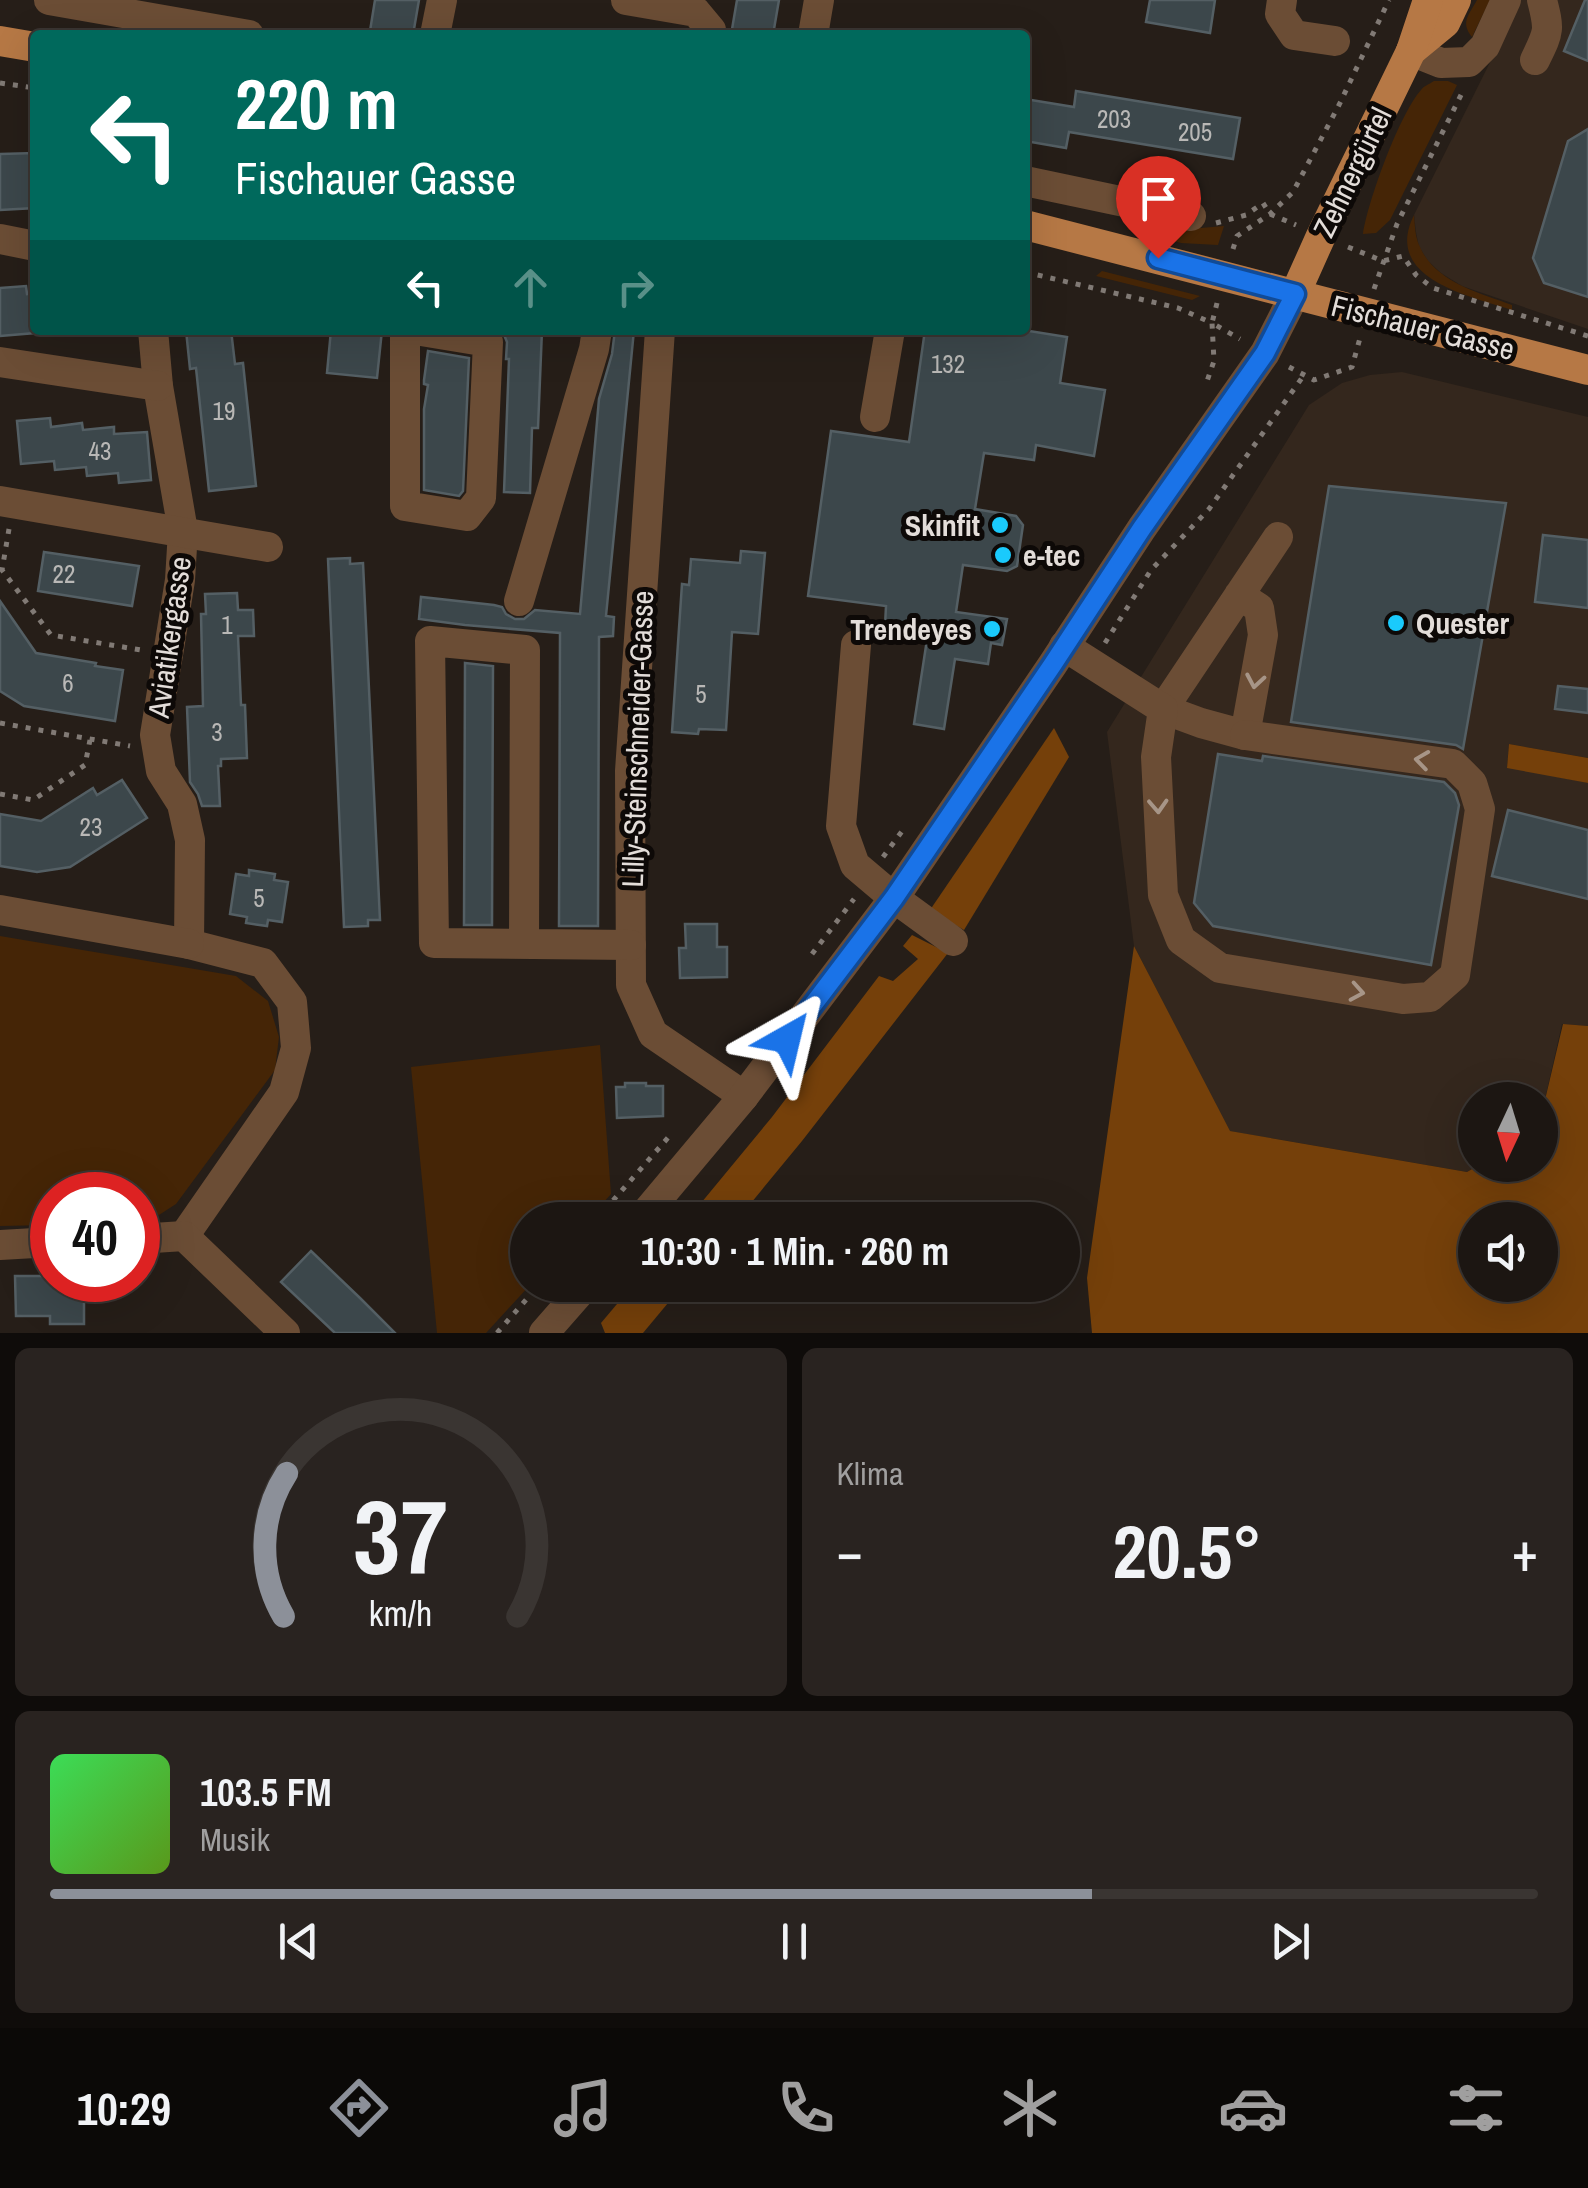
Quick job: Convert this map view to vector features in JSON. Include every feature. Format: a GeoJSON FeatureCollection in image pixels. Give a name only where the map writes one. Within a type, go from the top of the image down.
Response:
{"type":"FeatureCollection","features":[{"type":"Feature","properties":{"kind":"main road","name":"Zehnergürtel"},"geometry":{"type":"LineString","coordinates":[[1295,294],[1411,51],[1428,0]]}},
{"type":"Feature","properties":{"kind":"main road","name":"Zehnergürtel"},"geometry":{"type":"LineString","coordinates":[[1411,51],[1444,22],[1456,0]]}},
{"type":"Feature","properties":{"kind":"main road"},"geometry":{"type":"LineString","coordinates":[[0,41],[30,46]]}},
{"type":"Feature","properties":{"kind":"main road","name":"Fischauer Gasse"},"geometry":{"type":"LineString","coordinates":[[1030,227],[1588,370]]}},
{"type":"Feature","properties":{"kind":"street"},"geometry":{"type":"LineString","coordinates":[[48,0],[125,6],[228,30]]}},
{"type":"Feature","properties":{"kind":"street"},"geometry":{"type":"LineString","coordinates":[[436,30],[442,0]]}},
{"type":"Feature","properties":{"kind":"street"},"geometry":{"type":"LineString","coordinates":[[626,0],[696,12],[711,30]]}},
{"type":"Feature","properties":{"kind":"street"},"geometry":{"type":"LineString","coordinates":[[813,30],[819,0]]}},
{"type":"Feature","properties":{"kind":"street"},"geometry":{"type":"LineString","coordinates":[[1282,0],[1280,14],[1294,35],[1335,40]]}},
{"type":"Feature","properties":{"kind":"street"},"geometry":{"type":"LineString","coordinates":[[1535,60],[1548,35],[1542,0]]}},
{"type":"Feature","properties":{"kind":"street"},"geometry":{"type":"LineString","coordinates":[[1477,54],[1502,8],[1535,60]]}},
{"type":"Feature","properties":{"kind":"street"},"geometry":{"type":"LineString","coordinates":[[1411,51],[1441,63],[1477,54],[1535,60]]}},
{"type":"Feature","properties":{"kind":"street"},"geometry":{"type":"LineString","coordinates":[[1030,182],[1191,216]]}},
{"type":"Feature","properties":{"kind":"street"},"geometry":{"type":"LineString","coordinates":[[0,240],[30,245]]}},
{"type":"Feature","properties":{"kind":"street"},"geometry":{"type":"LineString","coordinates":[[655,1202],[744,1096],[894,898],[1142,528],[1265,353],[1295,294]]}},
{"type":"Feature","properties":{"kind":"street","name":"Aviatikergasse"},"geometry":{"type":"LineString","coordinates":[[153,335],[158,386],[183,531],[180,580],[155,735],[161,770],[182,804],[190,840],[190,944]]}},
{"type":"Feature","properties":{"kind":"street"},"geometry":{"type":"LineString","coordinates":[[405,335],[405,506],[467,516],[481,498],[488,342],[445,335]]}},
{"type":"Feature","properties":{"kind":"street"},"geometry":{"type":"LineString","coordinates":[[519,601],[596,335]]}},
{"type":"Feature","properties":{"kind":"street","name":"Lilly-Steinschneider-Gasse"},"geometry":{"type":"LineString","coordinates":[[660,335],[630,771],[631,984],[654,1034],[744,1096]]}},
{"type":"Feature","properties":{"kind":"street"},"geometry":{"type":"LineString","coordinates":[[875,417],[889,335]]}},
{"type":"Feature","properties":{"kind":"street"},"geometry":{"type":"LineString","coordinates":[[0,362],[158,386]]}},
{"type":"Feature","properties":{"kind":"street"},"geometry":{"type":"LineString","coordinates":[[7,502],[268,546]]}},
{"type":"Feature","properties":{"kind":"street"},"geometry":{"type":"LineString","coordinates":[[1064,646],[1162,709],[1201,723],[1245,735],[1453,764],[1472,783],[1480,809],[1455,975],[1430,997],[1403,1000],[1220,968],[1181,940],[1163,895],[1156,757],[1162,709],[1278,537]]}},
{"type":"Feature","properties":{"kind":"street"},"geometry":{"type":"LineString","coordinates":[[1239,595],[1259,608],[1263,635],[1245,735]]}},
{"type":"Feature","properties":{"kind":"street"},"geometry":{"type":"LineString","coordinates":[[524,944],[525,650],[430,641],[434,943],[631,946]]}},
{"type":"Feature","properties":{"kind":"street"},"geometry":{"type":"LineString","coordinates":[[856,645],[841,826],[855,865],[953,940]]}},
{"type":"Feature","properties":{"kind":"street"},"geometry":{"type":"LineString","coordinates":[[0,910],[190,944],[263,963],[292,1002],[296,1048],[284,1092],[184,1236]]}},
{"type":"Feature","properties":{"kind":"street"},"geometry":{"type":"LineString","coordinates":[[160,1237],[184,1236],[285,1333]]}},
{"type":"Feature","properties":{"kind":"street"},"geometry":{"type":"LineString","coordinates":[[0,1244],[30,1243]]}},
{"type":"Feature","properties":{"kind":"street"},"geometry":{"type":"LineString","coordinates":[[544,1333],[571,1302]]}},
{"type":"Feature","properties":{"kind":"path"},"geometry":{"type":"LineString","coordinates":[[1367,312],[1397,224],[1477,54]]}},
{"type":"Feature","properties":{"kind":"path"},"geometry":{"type":"LineString","coordinates":[[0,83],[30,87]]}},
{"type":"Feature","properties":{"kind":"path"},"geometry":{"type":"LineString","coordinates":[[1191,216],[1200,224],[1223,222],[1263,203],[1270,214],[1383,261],[1404,256],[1416,275],[1433,288],[1588,336]]}},
{"type":"Feature","properties":{"kind":"path"},"geometry":{"type":"LineString","coordinates":[[1030,273],[1178,308],[1212,323],[1214,360],[1205,387]]}},
{"type":"Feature","properties":{"kind":"path"},"geometry":{"type":"LineString","coordinates":[[7,502],[2,570],[51,635],[168,655]]}},
{"type":"Feature","properties":{"kind":"path"},"geometry":{"type":"LineString","coordinates":[[0,723],[158,752]]}},
{"type":"Feature","properties":{"kind":"path"},"geometry":{"type":"LineString","coordinates":[[0,794],[33,800],[86,765],[90,739]]}},
{"type":"Feature","properties":{"kind":"path"},"geometry":{"type":"LineString","coordinates":[[811,956],[912,817]]}},
{"type":"Feature","properties":{"kind":"path"},"geometry":{"type":"LineString","coordinates":[[612,1202],[682,1122]]}},
{"type":"Feature","properties":{"kind":"path"},"geometry":{"type":"LineString","coordinates":[[497,1333],[524,1302]]}},
{"type":"Feature","properties":{"kind":"shaded area"},"geometry":{"type":"Polygon","coordinates":[[[1477,0],[1490,0],[1472,37],[1466,23],[1477,0]]]}},
{"type":"Feature","properties":{"kind":"shaded area"},"geometry":{"type":"Polygon","coordinates":[[[1521,0],[1588,0],[1588,329],[1462,286],[1441,273],[1419,247],[1414,215],[1521,0]]]}},
{"type":"Feature","properties":{"kind":"shaded area"},"geometry":{"type":"Polygon","coordinates":[[[1434,81],[1457,85],[1390,220],[1376,233],[1363,234],[1394,138],[1412,102],[1422,88],[1434,81]]]}},
{"type":"Feature","properties":{"kind":"shaded area"},"geometry":{"type":"Polygon","coordinates":[[[1414,215],[1418,243],[1436,269],[1460,285],[1512,305],[1512,310],[1454,291],[1420,269],[1410,255],[1407,237],[1414,215]]]}},
{"type":"Feature","properties":{"kind":"shaded area"},"geometry":{"type":"Polygon","coordinates":[[[1224,226],[1218,245],[1181,243],[1126,229],[1224,226]]]}},
{"type":"Feature","properties":{"kind":"shaded area"},"geometry":{"type":"Polygon","coordinates":[[[1102,271],[1200,296],[1192,300],[1096,276],[1102,271]]]}},
{"type":"Feature","properties":{"kind":"shaded area"},"geometry":{"type":"Polygon","coordinates":[[[1402,372],[1588,417],[1588,758],[1509,744],[1507,767],[1588,783],[1588,1026],[1562,1024],[1549,1082],[1458,1082],[1458,1170],[1229,1131],[1134,946],[1107,732],[1309,405],[1342,383],[1402,372]]]}},
{"type":"Feature","properties":{"kind":"shaded area"},"geometry":{"type":"Polygon","coordinates":[[[1054,728],[1069,757],[964,930],[930,910],[1054,728]]]}},
{"type":"Feature","properties":{"kind":"shaded area"},"geometry":{"type":"Polygon","coordinates":[[[1509,744],[1588,758],[1588,783],[1507,768],[1509,744]]]}},
{"type":"Feature","properties":{"kind":"shaded area"},"geometry":{"type":"Polygon","coordinates":[[[912,935],[948,953],[752,1202],[702,1202],[879,976],[893,981],[918,959],[903,946],[912,935]]]}},
{"type":"Feature","properties":{"kind":"shaded area"},"geometry":{"type":"Polygon","coordinates":[[[0,936],[236,976],[268,1001],[279,1037],[275,1070],[176,1204],[160,1214],[160,1172],[30,1172],[30,1225],[0,1226],[0,936]]]}},
{"type":"Feature","properties":{"kind":"shaded area"},"geometry":{"type":"Polygon","coordinates":[[[1134,946],[1230,1131],[1458,1170],[1458,1182],[1558,1182],[1558,1082],[1549,1082],[1563,1024],[1588,1026],[1588,1333],[1092,1333],[1087,1278],[1134,946]]]}},
{"type":"Feature","properties":{"kind":"shaded area"},"geometry":{"type":"Polygon","coordinates":[[[600,1045],[611,1194],[604,1202],[510,1202],[510,1302],[514,1302],[486,1333],[437,1333],[411,1067],[600,1045]]]}},
{"type":"Feature","properties":{"kind":"shaded area"},"geometry":{"type":"Polygon","coordinates":[[[619,1302],[669,1302],[643,1333],[605,1333],[601,1323],[619,1302]]]}},
{"type":"Feature","properties":{"kind":"building"},"geometry":{"type":"Polygon","coordinates":[[[375,0],[419,0],[414,30],[370,30],[375,0]]]}},
{"type":"Feature","properties":{"kind":"building"},"geometry":{"type":"Polygon","coordinates":[[[737,0],[779,0],[774,30],[732,30],[737,0]]]}},
{"type":"Feature","properties":{"kind":"building"},"geometry":{"type":"Polygon","coordinates":[[[1150,0],[1215,0],[1210,33],[1146,22],[1150,0]]]}},
{"type":"Feature","properties":{"kind":"building"},"geometry":{"type":"Polygon","coordinates":[[[1588,0],[1588,61],[1564,51],[1588,0]]]}},
{"type":"Feature","properties":{"kind":"building"},"geometry":{"type":"Polygon","coordinates":[[[1076,91],[1240,118],[1233,159],[1069,132],[1066,148],[1030,142],[1030,100],[1074,107],[1076,91]]]}},
{"type":"Feature","properties":{"kind":"building"},"geometry":{"type":"Polygon","coordinates":[[[1588,129],[1588,297],[1544,283],[1533,258],[1568,141],[1588,129]]]}},
{"type":"Feature","properties":{"kind":"building"},"geometry":{"type":"Polygon","coordinates":[[[30,153],[30,208],[0,210],[0,154],[30,153]]]}},
{"type":"Feature","properties":{"kind":"building"},"geometry":{"type":"Polygon","coordinates":[[[26,286],[30,294],[30,333],[0,336],[0,288],[26,286]]]}},
{"type":"Feature","properties":{"kind":"building"},"geometry":{"type":"Polygon","coordinates":[[[1030,331],[1067,337],[1060,383],[1105,390],[1094,456],[1036,445],[1034,460],[984,453],[975,509],[1016,516],[1023,525],[1017,566],[1007,571],[963,565],[956,612],[1007,619],[1002,645],[991,643],[988,664],[955,659],[944,729],[914,724],[928,633],[885,626],[886,606],[808,596],[831,431],[909,442],[924,335],[1030,335],[1030,331]]]}},
{"type":"Feature","properties":{"kind":"building"},"geometry":{"type":"Polygon","coordinates":[[[187,335],[232,335],[235,364],[243,363],[256,486],[209,491],[196,368],[190,369],[187,335]]]}},
{"type":"Feature","properties":{"kind":"building"},"geometry":{"type":"Polygon","coordinates":[[[331,335],[381,335],[377,378],[327,373],[331,335]]]}},
{"type":"Feature","properties":{"kind":"building"},"geometry":{"type":"Polygon","coordinates":[[[504,335],[542,335],[538,428],[532,428],[530,493],[504,492],[504,335]]]}},
{"type":"Feature","properties":{"kind":"building"},"geometry":{"type":"Polygon","coordinates":[[[614,335],[634,335],[606,616],[614,617],[613,636],[599,637],[598,926],[559,926],[560,633],[419,619],[421,597],[494,605],[515,619],[524,619],[535,610],[580,614],[599,399],[614,335]]]}},
{"type":"Feature","properties":{"kind":"building"},"geometry":{"type":"Polygon","coordinates":[[[428,351],[469,358],[463,491],[459,496],[424,490],[424,409],[428,385],[424,380],[428,351]]]}},
{"type":"Feature","properties":{"kind":"building"},"geometry":{"type":"Polygon","coordinates":[[[50,418],[51,427],[82,423],[83,430],[114,427],[114,434],[147,432],[151,480],[119,483],[118,473],[87,476],[86,467],[55,470],[54,461],[21,464],[17,421],[50,418]]]}},
{"type":"Feature","properties":{"kind":"building"},"geometry":{"type":"Polygon","coordinates":[[[1329,486],[1506,503],[1463,749],[1291,722],[1329,486]]]}},
{"type":"Feature","properties":{"kind":"building"},"geometry":{"type":"Polygon","coordinates":[[[1543,535],[1588,540],[1588,608],[1535,602],[1543,535]]]}},
{"type":"Feature","properties":{"kind":"building"},"geometry":{"type":"Polygon","coordinates":[[[741,551],[765,553],[758,634],[732,632],[726,730],[672,732],[682,584],[689,585],[691,559],[740,563],[741,551]]]}},
{"type":"Feature","properties":{"kind":"building"},"geometry":{"type":"Polygon","coordinates":[[[44,552],[139,566],[132,606],[38,591],[44,552]]]}},
{"type":"Feature","properties":{"kind":"building"},"geometry":{"type":"Polygon","coordinates":[[[350,558],[350,564],[363,563],[380,920],[368,920],[368,926],[344,927],[328,559],[350,558]]]}},
{"type":"Feature","properties":{"kind":"building"},"geometry":{"type":"Polygon","coordinates":[[[237,593],[238,610],[253,610],[254,636],[238,636],[247,758],[221,759],[220,806],[202,806],[190,782],[187,707],[203,706],[201,614],[206,614],[205,594],[237,593]]]}},
{"type":"Feature","properties":{"kind":"building"},"geometry":{"type":"Polygon","coordinates":[[[0,601],[36,653],[123,670],[115,721],[24,706],[0,691],[0,601]]]}},
{"type":"Feature","properties":{"kind":"building"},"geometry":{"type":"Polygon","coordinates":[[[465,663],[493,666],[492,925],[464,925],[465,663]]]}},
{"type":"Feature","properties":{"kind":"building"},"geometry":{"type":"Polygon","coordinates":[[[1558,686],[1588,689],[1588,713],[1555,709],[1558,686]]]}},
{"type":"Feature","properties":{"kind":"building"},"geometry":{"type":"Polygon","coordinates":[[[1218,754],[1262,761],[1263,756],[1444,782],[1455,793],[1459,805],[1431,965],[1213,926],[1194,903],[1218,754]]]}},
{"type":"Feature","properties":{"kind":"building"},"geometry":{"type":"Polygon","coordinates":[[[122,780],[147,818],[70,867],[37,872],[0,866],[0,814],[41,821],[93,788],[97,795],[122,780]]]}},
{"type":"Feature","properties":{"kind":"building"},"geometry":{"type":"Polygon","coordinates":[[[1508,810],[1588,830],[1588,899],[1492,876],[1508,810]]]}},
{"type":"Feature","properties":{"kind":"building"},"geometry":{"type":"Polygon","coordinates":[[[249,870],[275,874],[274,880],[288,882],[282,922],[268,920],[267,926],[246,923],[247,917],[230,914],[236,874],[249,876],[249,870]]]}},
{"type":"Feature","properties":{"kind":"building"},"geometry":{"type":"Polygon","coordinates":[[[685,924],[717,924],[717,947],[727,947],[727,977],[680,978],[679,948],[686,948],[685,924]]]}},
{"type":"Feature","properties":{"kind":"building"},"geometry":{"type":"Polygon","coordinates":[[[625,1083],[663,1086],[663,1116],[617,1118],[616,1087],[625,1087],[625,1083]]]}},
{"type":"Feature","properties":{"kind":"building"},"geometry":{"type":"Polygon","coordinates":[[[311,1251],[395,1333],[335,1333],[281,1282],[311,1251]]]}},
{"type":"Feature","properties":{"kind":"building"},"geometry":{"type":"Polygon","coordinates":[[[15,1276],[30,1276],[30,1302],[84,1302],[84,1324],[50,1324],[50,1316],[16,1316],[15,1276]]]}},
{"type":"Feature","properties":{"kind":"place","name":"Skinfit"},"geometry":{"type":"Point","coordinates":[1000,525]}},
{"type":"Feature","properties":{"kind":"place","name":"e-tec"},"geometry":{"type":"Point","coordinates":[1003,555]}},
{"type":"Feature","properties":{"kind":"place","name":"Quester"},"geometry":{"type":"Point","coordinates":[1396,623]}},
{"type":"Feature","properties":{"kind":"place","name":"Trendeyes"},"geometry":{"type":"Point","coordinates":[992,629]}},
{"type":"Feature","properties":{"kind":"route"},"geometry":{"type":"LineString","coordinates":[[787,1039],[894,898],[1142,528],[1265,353],[1295,294],[1158,258]]}}]}
